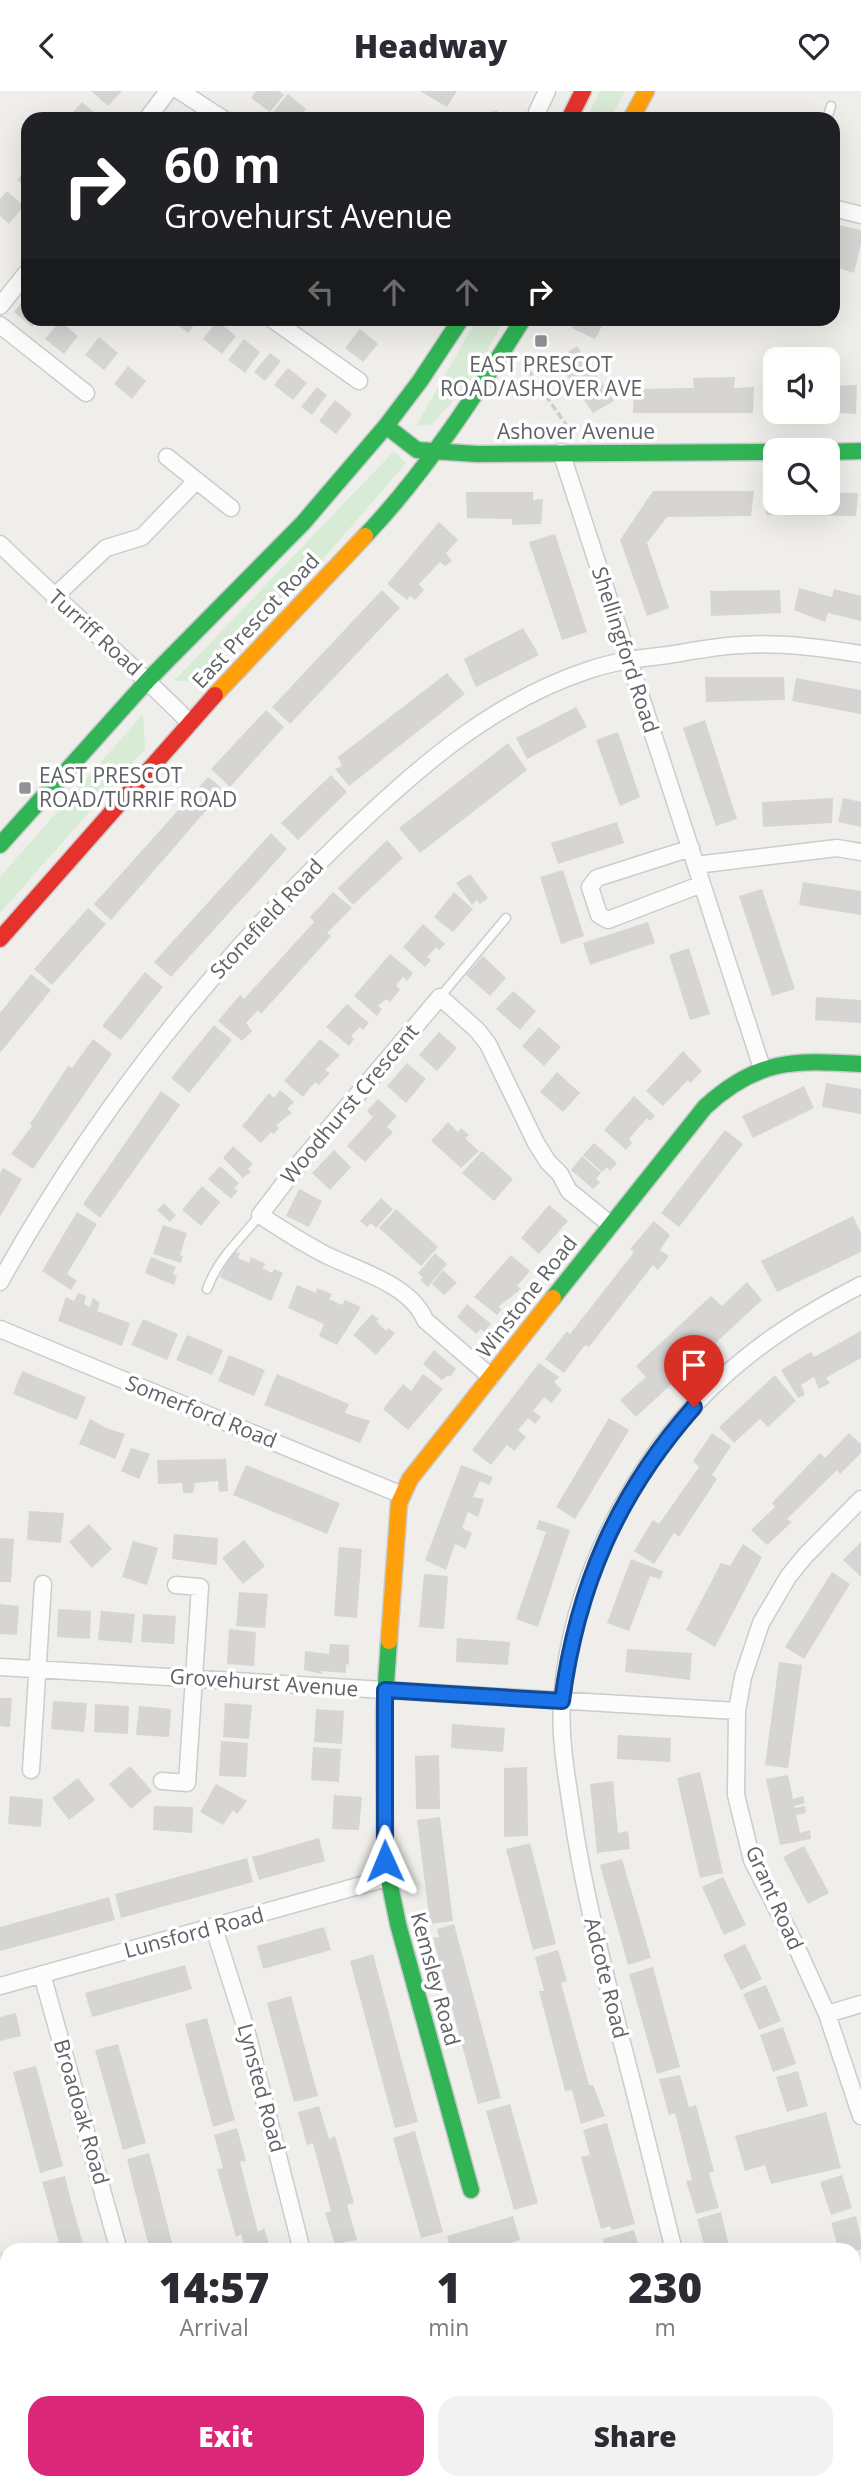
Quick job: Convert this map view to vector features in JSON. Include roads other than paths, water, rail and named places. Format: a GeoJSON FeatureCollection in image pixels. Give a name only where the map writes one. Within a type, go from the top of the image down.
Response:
{"type":"FeatureCollection","features":[{"type":"Feature","properties":{"kind":"main road"},"geometry":{"type":"LineString","coordinates":[[572,112],[583,91]]}},
{"type":"Feature","properties":{"kind":"main road"},"geometry":{"type":"LineString","coordinates":[[635,112],[646,91]]}},
{"type":"Feature","properties":{"kind":"main road","name":"East Prescot Road"},"geometry":{"type":"LineString","coordinates":[[0,845],[148,680],[303,523],[386,426],[456,326]]}},
{"type":"Feature","properties":{"kind":"main road","name":"East Prescot Road"},"geometry":{"type":"LineString","coordinates":[[0,939],[190,722],[369,531],[436,450],[519,326]]}},
{"type":"Feature","properties":{"kind":"main road","name":"Ashover Avenue"},"geometry":{"type":"LineString","coordinates":[[386,426],[417,450],[477,454],[763,452]]}},
{"type":"Feature","properties":{"kind":"main road"},"geometry":{"type":"LineString","coordinates":[[840,452],[861,451]]}},
{"type":"Feature","properties":{"kind":"main road","name":"Winstone Road"},"geometry":{"type":"LineString","coordinates":[[385,1690],[397,1512],[410,1479],[705,1107],[737,1081],[762,1068],[834,1062],[861,1064]]}},
{"type":"Feature","properties":{"kind":"main road","name":"Kemsley Road"},"geometry":{"type":"LineString","coordinates":[[385,1690],[384,1839],[387,1878],[471,2190]]}},
{"type":"Feature","properties":{"kind":"street"},"geometry":{"type":"LineString","coordinates":[[152,112],[168,91]]}},
{"type":"Feature","properties":{"kind":"street"},"geometry":{"type":"LineString","coordinates":[[180,91],[212,112]]}},
{"type":"Feature","properties":{"kind":"street"},"geometry":{"type":"LineString","coordinates":[[840,210],[861,215]]}},
{"type":"Feature","properties":{"kind":"street"},"geometry":{"type":"LineString","coordinates":[[0,306],[21,280]]}},
{"type":"Feature","properties":{"kind":"street"},"geometry":{"type":"LineString","coordinates":[[0,325],[86,393]]}},
{"type":"Feature","properties":{"kind":"street"},"geometry":{"type":"LineString","coordinates":[[282,326],[359,381]]}},
{"type":"Feature","properties":{"kind":"street","name":"Shellingford Road"},"geometry":{"type":"LineString","coordinates":[[561,453],[762,1068]]}},
{"type":"Feature","properties":{"kind":"street"},"geometry":{"type":"LineString","coordinates":[[167,457],[195,482],[231,508]]}},
{"type":"Feature","properties":{"kind":"street"},"geometry":{"type":"LineString","coordinates":[[54,597],[106,548],[142,537],[195,482]]}},
{"type":"Feature","properties":{"kind":"street","name":"Turriff Road"},"geometry":{"type":"LineString","coordinates":[[0,544],[190,722]]}},
{"type":"Feature","properties":{"kind":"street","name":"Stonefield Road"},"geometry":{"type":"LineString","coordinates":[[0,1282],[66,1171],[141,1067],[225,963],[310,871],[413,774],[475,727],[551,685],[590,670],[628,660],[743,645],[828,649],[861,654]]}},
{"type":"Feature","properties":{"kind":"street"},"geometry":{"type":"LineString","coordinates":[[691,848],[597,878],[590,887],[599,915],[608,920],[702,884]]}},
{"type":"Feature","properties":{"kind":"street"},"geometry":{"type":"LineString","coordinates":[[696,865],[837,848],[861,852]]}},
{"type":"Feature","properties":{"kind":"street"},"geometry":{"type":"LineString","coordinates":[[440,997],[477,1030],[488,1044],[536,1143],[548,1162],[560,1174],[569,1191],[611,1225]]}},
{"type":"Feature","properties":{"kind":"street","name":"Woodhurst Crescent"},"geometry":{"type":"LineString","coordinates":[[260,1215],[298,1165],[440,997]]}},
{"type":"Feature","properties":{"kind":"street"},"geometry":{"type":"LineString","coordinates":[[260,1215],[327,1255],[380,1277],[421,1311],[425,1320],[491,1377]]}},
{"type":"Feature","properties":{"kind":"street","name":"Adcote Road"},"geometry":{"type":"LineString","coordinates":[[672,2243],[585,1892],[565,1767],[562,1701],[574,1629],[594,1566],[623,1504],[656,1452],[694,1407],[747,1356],[804,1316],[861,1285]]}},
{"type":"Feature","properties":{"kind":"street","name":"Somerford Road"},"geometry":{"type":"LineString","coordinates":[[0,1329],[402,1495]]}},
{"type":"Feature","properties":{"kind":"street","name":"Grant Road"},"geometry":{"type":"LineString","coordinates":[[861,1499],[805,1556],[774,1600],[751,1648],[737,1711],[736,1795],[752,1860],[827,2014],[861,2116]]}},
{"type":"Feature","properties":{"kind":"street"},"geometry":{"type":"LineString","coordinates":[[32,1770],[43,1584]]}},
{"type":"Feature","properties":{"kind":"street"},"geometry":{"type":"LineString","coordinates":[[162,1781],[187,1783],[195,1679],[200,1587],[176,1585]]}},
{"type":"Feature","properties":{"kind":"street","name":"Grovehurst Avenue"},"geometry":{"type":"LineString","coordinates":[[0,1667],[737,1711]]}},
{"type":"Feature","properties":{"kind":"street","name":"Lunsford Road"},"geometry":{"type":"LineString","coordinates":[[0,1986],[387,1878]]}},
{"type":"Feature","properties":{"kind":"street","name":"Lynsted Road"},"geometry":{"type":"LineString","coordinates":[[214,1928],[246,2029],[300,2243]]}},
{"type":"Feature","properties":{"kind":"street","name":"Broadoak Road"},"geometry":{"type":"LineString","coordinates":[[42,1974],[117,2243]]}},
{"type":"Feature","properties":{"kind":"street"},"geometry":{"type":"LineString","coordinates":[[827,2014],[861,2004]]}},
{"type":"Feature","properties":{"kind":"lane"},"geometry":{"type":"LineString","coordinates":[[829,112],[831,106]]}},
{"type":"Feature","properties":{"kind":"lane"},"geometry":{"type":"LineString","coordinates":[[440,997],[506,918]]}},
{"type":"Feature","properties":{"kind":"lane"},"geometry":{"type":"LineString","coordinates":[[207,1289],[223,1257],[260,1215]]}},
{"type":"Feature","properties":{"kind":"place","name":"EAST PRESCOT ROAD/ASHOVER AVE"},"geometry":{"type":"Point","coordinates":[541,341]}},
{"type":"Feature","properties":{"kind":"place","name":"EAST PRESCOT ROAD/TURRIF ROAD"},"geometry":{"type":"Point","coordinates":[25,788]}}]}
